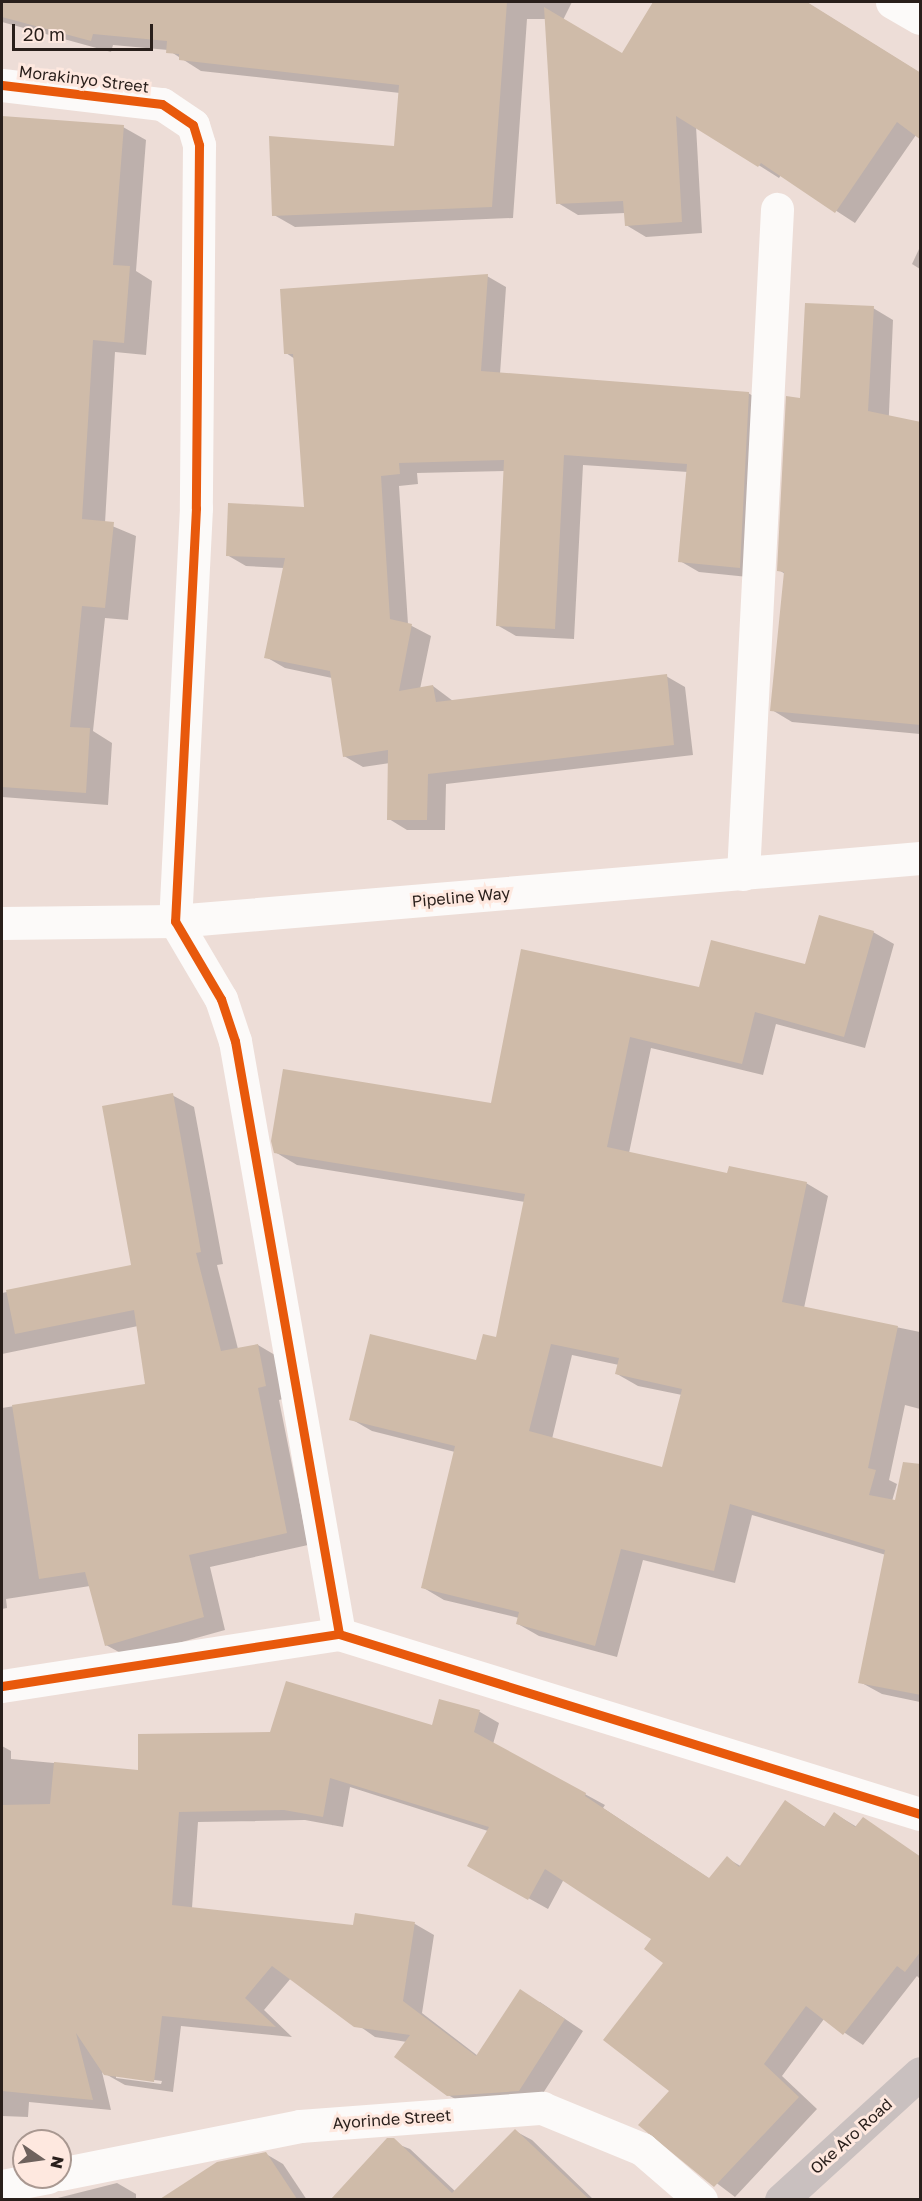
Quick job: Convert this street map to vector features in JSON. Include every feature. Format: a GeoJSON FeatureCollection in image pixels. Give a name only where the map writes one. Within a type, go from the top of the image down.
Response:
{"type":"FeatureCollection","features":[{"type":"Feature","properties":{"kind":"main road","name":"Oke Aro Road"},"geometry":{"type":"LineString","coordinates":[[781,2199],[921,2073]]}},
{"type":"Feature","properties":{"kind":"street"},"geometry":{"type":"LineString","coordinates":[[892,2],[921,18]]}},
{"type":"Feature","properties":{"kind":"street","name":"Morakinyo Street"},"geometry":{"type":"LineString","coordinates":[[2,85],[162,104],[193,125],[199,145],[196,508],[175,921]]}},
{"type":"Feature","properties":{"kind":"street"},"geometry":{"type":"LineString","coordinates":[[743,874],[777,208]]}},
{"type":"Feature","properties":{"kind":"street","name":"Pipeline Way"},"geometry":{"type":"LineString","coordinates":[[2,923],[175,921],[921,858]]}},
{"type":"Feature","properties":{"kind":"street"},"geometry":{"type":"LineString","coordinates":[[175,921],[221,999],[235,1041],[339,1634]]}},
{"type":"Feature","properties":{"kind":"street"},"geometry":{"type":"LineString","coordinates":[[2,1686],[339,1634],[921,1814]]}},
{"type":"Feature","properties":{"kind":"street","name":"Ayorinde Street"},"geometry":{"type":"LineString","coordinates":[[72,2173],[300,2126],[542,2108],[642,2149],[701,2199]]}},
{"type":"Feature","properties":{"kind":"building"},"geometry":{"type":"Polygon","coordinates":[[[2,2],[507,2],[492,207],[272,216],[269,136],[394,146],[399,85],[179,60],[179,54],[166,53],[167,41],[93,34],[91,41],[2,17],[2,2]]]}},
{"type":"Feature","properties":{"kind":"building"},"geometry":{"type":"Polygon","coordinates":[[[653,2],[807,2],[921,73],[921,140],[897,122],[835,213],[761,163],[758,167],[676,116],[682,222],[625,226],[623,201],[556,204],[544,7],[622,53],[653,2]]]}},
{"type":"Feature","properties":{"kind":"building"},"geometry":{"type":"Polygon","coordinates":[[[2,116],[124,125],[113,265],[130,266],[124,343],[93,340],[82,519],[114,522],[105,608],[82,606],[70,727],[90,728],[86,793],[2,787],[2,116]]]}},
{"type":"Feature","properties":{"kind":"building"},"geometry":{"type":"Polygon","coordinates":[[[488,274],[481,371],[749,392],[740,568],[678,562],[687,464],[564,455],[555,629],[496,626],[504,460],[399,463],[400,474],[381,476],[390,619],[412,624],[399,691],[433,685],[436,702],[667,674],[674,745],[428,774],[427,820],[387,820],[388,750],[343,757],[330,671],[264,658],[285,558],[226,556],[228,503],[304,507],[293,354],[284,354],[280,289],[488,274]]]}},
{"type":"Feature","properties":{"kind":"building"},"geometry":{"type":"Polygon","coordinates":[[[805,303],[874,306],[868,411],[921,422],[921,725],[770,711],[784,572],[777,571],[786,396],[800,398],[805,303]]]}},
{"type":"Feature","properties":{"kind":"building"},"geometry":{"type":"Polygon","coordinates":[[[819,915],[874,931],[844,1037],[755,1012],[742,1064],[630,1037],[607,1147],[727,1173],[729,1166],[807,1182],[782,1302],[898,1326],[868,1468],[876,1470],[869,1495],[895,1500],[903,1462],[921,1464],[921,1695],[858,1683],[885,1550],[730,1504],[714,1571],[621,1549],[595,1646],[516,1624],[519,1612],[421,1588],[455,1446],[349,1420],[370,1334],[476,1360],[483,1334],[496,1337],[525,1194],[274,1153],[271,1141],[283,1069],[491,1103],[521,949],[699,987],[711,940],[805,964],[819,915]],[[551,1344],[529,1431],[662,1467],[682,1389],[615,1374],[619,1358],[551,1344]]]}},
{"type":"Feature","properties":{"kind":"building"},"geometry":{"type":"Polygon","coordinates":[[[173,1093],[201,1252],[196,1253],[221,1351],[258,1344],[266,1386],[258,1388],[287,1533],[189,1555],[204,1617],[105,1646],[85,1572],[39,1579],[12,1405],[145,1384],[134,1310],[15,1334],[6,1290],[131,1265],[102,1106],[173,1093]]]}},
{"type":"Feature","properties":{"kind":"building"},"geometry":{"type":"Polygon","coordinates":[[[286,1681],[432,1725],[439,1699],[480,1710],[474,1732],[586,1793],[585,1796],[709,1878],[727,1856],[739,1867],[785,1800],[824,1827],[834,1812],[855,1827],[863,1817],[921,1857],[921,1951],[905,1972],[897,1966],[843,2035],[806,2006],[764,2064],[799,2097],[714,2187],[638,2125],[669,2091],[603,2040],[663,1963],[644,1949],[651,1939],[545,1869],[528,1900],[467,1866],[489,1827],[330,1778],[323,1817],[284,1810],[179,1812],[172,1905],[353,1925],[355,1913],[415,1922],[403,2001],[476,2056],[520,1989],[565,2019],[519,2091],[447,2096],[394,2057],[410,2035],[354,2027],[272,1966],[245,1998],[276,2027],[162,2016],[154,2082],[104,2075],[76,2033],[93,2100],[2,2091],[2,1805],[50,1804],[54,1762],[138,1770],[138,1734],[270,1732],[286,1681]]]}},
{"type":"Feature","properties":{"kind":"building"},"geometry":{"type":"Polygon","coordinates":[[[515,2129],[589,2199],[331,2199],[387,2138],[394,2138],[452,2193],[515,2129]]]}},
{"type":"Feature","properties":{"kind":"building"},"geometry":{"type":"Polygon","coordinates":[[[266,2152],[297,2199],[160,2199],[217,2162],[266,2152]]]}},
{"type":"Feature","properties":{"kind":"cycle path"},"geometry":{"type":"LineString","coordinates":[[2,85],[162,104],[193,125],[199,145],[196,508],[175,921],[221,999],[235,1041],[339,1634]]}},
{"type":"Feature","properties":{"kind":"cycle path"},"geometry":{"type":"LineString","coordinates":[[2,1686],[339,1634],[920,1814]]}}]}
